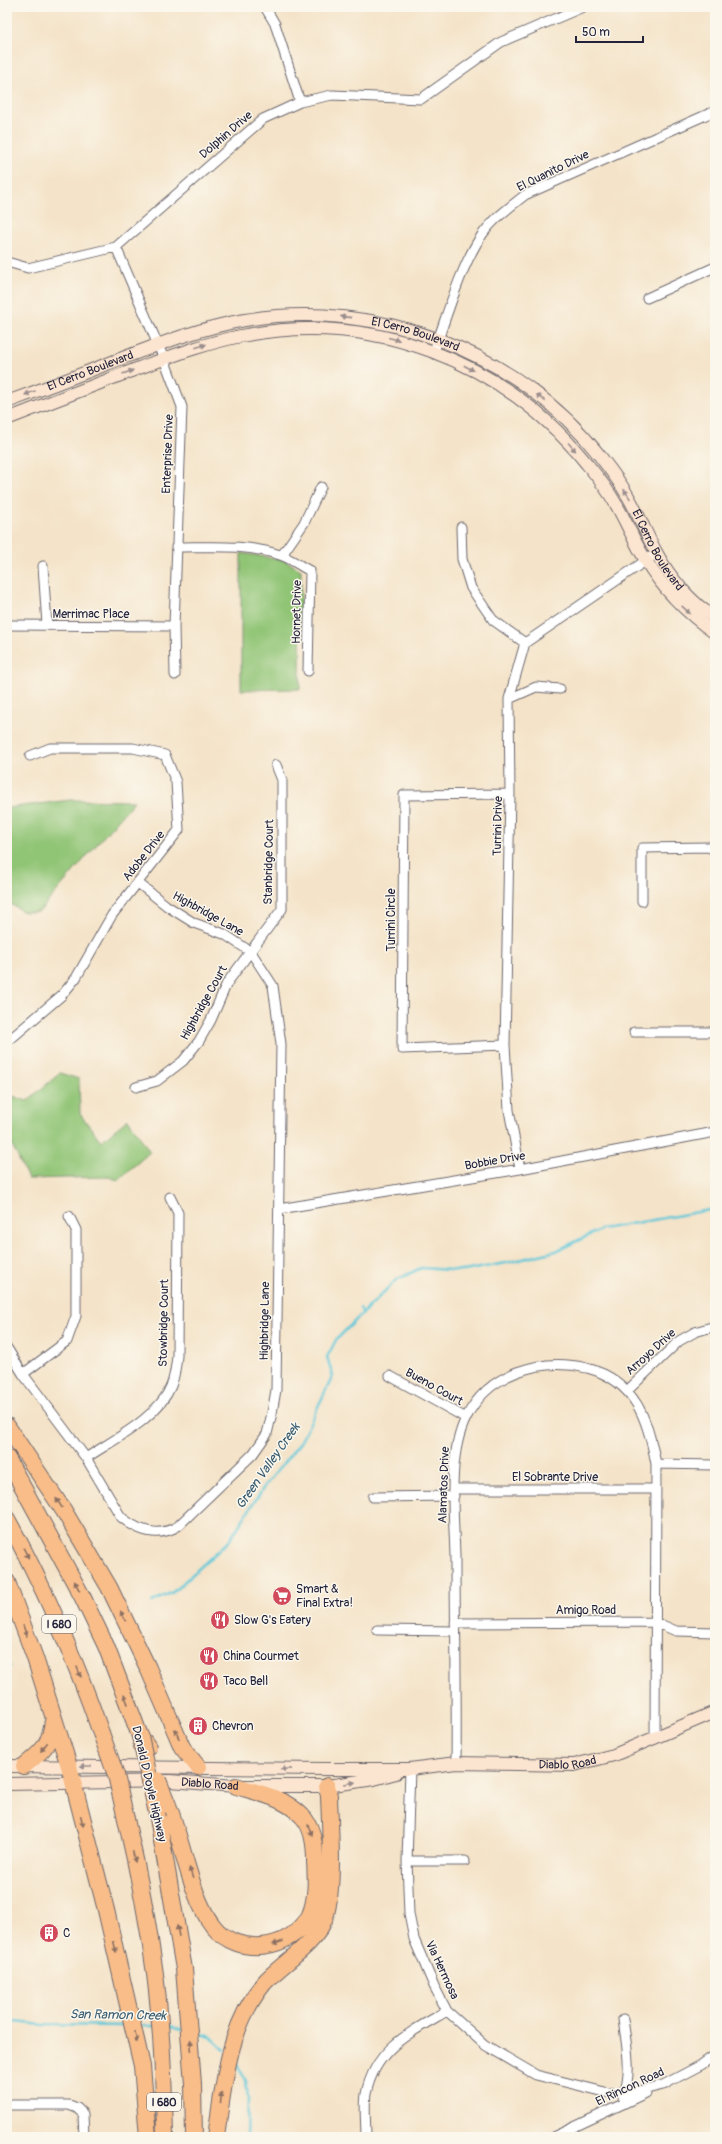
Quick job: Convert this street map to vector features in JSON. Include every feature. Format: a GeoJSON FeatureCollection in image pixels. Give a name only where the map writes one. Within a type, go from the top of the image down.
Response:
{"type":"FeatureCollection","features":[{"type":"Feature","properties":{"kind":"highway"},"geometry":{"type":"LineString","coordinates":[[7,1426],[64,1511],[109,1587],[132,1634],[182,1747],[198,1767]]}},
{"type":"Feature","properties":{"kind":"highway","name":"Donald D Doyle Highway"},"geometry":{"type":"LineString","coordinates":[[7,1458],[83,1598],[106,1646],[144,1742],[184,1969],[193,2084],[194,2137]]}},
{"type":"Feature","properties":{"kind":"highway","name":"I 680"},"geometry":{"type":"LineString","coordinates":[[7,1519],[54,1612],[82,1679],[116,1775],[144,1896],[155,1974],[163,2068],[165,2137]]}},
{"type":"Feature","properties":{"kind":"highway"},"geometry":{"type":"LineString","coordinates":[[7,1582],[34,1658],[53,1721],[69,1766],[125,1985],[142,2066],[148,2137]]}},
{"type":"Feature","properties":{"kind":"highway"},"geometry":{"type":"LineString","coordinates":[[24,1766],[37,1756],[50,1738],[53,1721]]}},
{"type":"Feature","properties":{"kind":"highway"},"geometry":{"type":"LineString","coordinates":[[144,1742],[168,1805],[201,1904],[214,1928],[235,1942],[254,1946],[272,1945],[294,1935],[304,1925],[310,1914],[315,1893],[314,1839],[303,1817],[293,1808],[284,1802],[236,1786]]}},
{"type":"Feature","properties":{"kind":"highway"},"geometry":{"type":"LineString","coordinates":[[216,2137],[228,2056],[245,2013],[265,1983],[305,1946],[317,1933],[324,1920],[330,1890],[329,1796],[327,1786]]}},
{"type":"Feature","properties":{"kind":"street"},"geometry":{"type":"LineString","coordinates":[[265,7],[275,24],[300,102]]}},
{"type":"Feature","properties":{"kind":"street","name":"Dolphin Drive"},"geometry":{"type":"LineString","coordinates":[[7,262],[28,268],[116,246],[262,119],[300,102],[332,95],[421,99],[501,42],[582,7]]}},
{"type":"Feature","properties":{"kind":"street","name":"El Quanito Drive"},"geometry":{"type":"LineString","coordinates":[[434,351],[470,256],[482,234],[498,216],[525,195],[715,111]]}},
{"type":"Feature","properties":{"kind":"street","name":"Enterprise Drive"},"geometry":{"type":"LineString","coordinates":[[116,246],[158,344],[182,407],[176,547],[174,626],[175,675]]}},
{"type":"Feature","properties":{"kind":"street"},"geometry":{"type":"LineString","coordinates":[[648,298],[714,269]]}},
{"type":"Feature","properties":{"kind":"street","name":"El Cerro Boulevard"},"geometry":{"type":"LineString","coordinates":[[7,402],[158,344],[230,324],[288,315],[355,318],[398,326],[438,340],[485,360],[515,378],[558,410],[599,455],[629,498],[657,554],[678,585],[704,611],[715,618]]}},
{"type":"Feature","properties":{"kind":"street","name":"El Cerro Boulevard"},"geometry":{"type":"LineString","coordinates":[[7,419],[164,359],[217,341],[242,336],[310,329],[356,332],[379,336],[434,351],[478,373],[507,391],[548,421],[587,464],[617,505],[645,560],[676,600],[715,633]]}},
{"type":"Feature","properties":{"kind":"street"},"geometry":{"type":"LineString","coordinates":[[282,555],[304,523],[321,487]]}},
{"type":"Feature","properties":{"kind":"street"},"geometry":{"type":"LineString","coordinates":[[461,526],[462,559],[471,588],[493,620],[525,643],[645,560],[657,554]]}},
{"type":"Feature","properties":{"kind":"street","name":"Hornet Drive"},"geometry":{"type":"LineString","coordinates":[[176,547],[236,547],[259,549],[282,555],[310,571],[308,671]]}},
{"type":"Feature","properties":{"kind":"street"},"geometry":{"type":"LineString","coordinates":[[43,566],[47,625]]}},
{"type":"Feature","properties":{"kind":"street","name":"Merrimac Place"},"geometry":{"type":"LineString","coordinates":[[7,625],[174,626]]}},
{"type":"Feature","properties":{"kind":"street","name":"Turrini Drive"},"geometry":{"type":"LineString","coordinates":[[520,1169],[509,1110],[505,1045],[510,794],[510,699],[525,643]]}},
{"type":"Feature","properties":{"kind":"street"},"geometry":{"type":"LineString","coordinates":[[510,699],[536,687],[560,689]]}},
{"type":"Feature","properties":{"kind":"street","name":"Adobe Drive"},"geometry":{"type":"LineString","coordinates":[[8,1040],[62,995],[76,978],[112,915],[179,830],[176,782],[165,755],[133,748],[50,748],[30,756]]}},
{"type":"Feature","properties":{"kind":"street","name":"Stanbridge Court"},"geometry":{"type":"LineString","coordinates":[[251,952],[282,909],[282,780],[276,765]]}},
{"type":"Feature","properties":{"kind":"street","name":"Turrini Circle"},"geometry":{"type":"LineString","coordinates":[[505,1045],[402,1049],[404,795],[510,794]]}},
{"type":"Feature","properties":{"kind":"street"},"geometry":{"type":"LineString","coordinates":[[642,901],[642,848],[709,847],[715,850]]}},
{"type":"Feature","properties":{"kind":"street","name":"Highbridge Lane"},"geometry":{"type":"LineString","coordinates":[[7,1348],[23,1374],[86,1458],[121,1517],[137,1528],[156,1533],[173,1530],[188,1518],[253,1454],[267,1434],[276,1390],[279,1209],[281,1044],[273,986],[251,952],[224,934],[194,923],[173,910],[138,883]]}},
{"type":"Feature","properties":{"kind":"street","name":"Highbridge Court"},"geometry":{"type":"LineString","coordinates":[[136,1087],[157,1081],[183,1061],[199,1042],[211,1020],[227,983],[251,952]]}},
{"type":"Feature","properties":{"kind":"street"},"geometry":{"type":"LineString","coordinates":[[634,1032],[711,1032],[715,1034]]}},
{"type":"Feature","properties":{"kind":"street","name":"Bobbie Drive"},"geometry":{"type":"LineString","coordinates":[[279,1209],[520,1169],[715,1132]]}},
{"type":"Feature","properties":{"kind":"street","name":"Stowbridge Court"},"geometry":{"type":"LineString","coordinates":[[86,1458],[150,1414],[165,1398],[171,1386],[175,1373],[177,1356],[178,1213],[170,1197]]}},
{"type":"Feature","properties":{"kind":"street"},"geometry":{"type":"LineString","coordinates":[[23,1374],[67,1341],[76,1316],[76,1230],[69,1216]]}},
{"type":"Feature","properties":{"kind":"street","name":"Arroyo Drive"},"geometry":{"type":"LineString","coordinates":[[627,1391],[679,1340],[695,1332],[715,1326]]}},
{"type":"Feature","properties":{"kind":"street","name":"Alamatos Drive"},"geometry":{"type":"LineString","coordinates":[[456,1763],[454,1492],[459,1438],[466,1418],[487,1391],[517,1372],[536,1365],[570,1364],[608,1377],[627,1391],[639,1406],[650,1431],[656,1464],[654,1739]]}},
{"type":"Feature","properties":{"kind":"street","name":"Bueno Court"},"geometry":{"type":"LineString","coordinates":[[390,1376],[466,1418]]}},
{"type":"Feature","properties":{"kind":"street"},"geometry":{"type":"LineString","coordinates":[[656,1464],[715,1465]]}},
{"type":"Feature","properties":{"kind":"street","name":"El Sobrante Drive"},"geometry":{"type":"LineString","coordinates":[[372,1497],[454,1492],[656,1489]]}},
{"type":"Feature","properties":{"kind":"street","name":"Amigo Road"},"geometry":{"type":"LineString","coordinates":[[377,1630],[656,1622],[676,1631],[715,1632]]}},
{"type":"Feature","properties":{"kind":"street","name":"Diablo Road"},"geometry":{"type":"LineString","coordinates":[[7,1766],[410,1769],[456,1763],[574,1765],[614,1755],[715,1712]]}},
{"type":"Feature","properties":{"kind":"street"},"geometry":{"type":"LineString","coordinates":[[325,1769],[327,1786]]}},
{"type":"Feature","properties":{"kind":"street","name":"Diablo Road"},"geometry":{"type":"LineString","coordinates":[[7,1784],[170,1781],[236,1786],[327,1786],[374,1779],[410,1769]]}},
{"type":"Feature","properties":{"kind":"street","name":"Via Hermosa"},"geometry":{"type":"LineString","coordinates":[[410,1769],[407,1861],[411,1927],[434,1986],[447,2011],[485,2045],[536,2075],[609,2093],[625,2093],[667,2084]]}},
{"type":"Feature","properties":{"kind":"street"},"geometry":{"type":"LineString","coordinates":[[407,1861],[465,1861]]}},
{"type":"Feature","properties":{"kind":"street"},"geometry":{"type":"LineString","coordinates":[[366,2137],[366,2094],[378,2060],[409,2033],[447,2011]]}},
{"type":"Feature","properties":{"kind":"street"},"geometry":{"type":"LineString","coordinates":[[616,2106],[625,2093],[628,2065],[623,2019]]}},
{"type":"Feature","properties":{"kind":"street","name":"El Rincon Road"},"geometry":{"type":"LineString","coordinates":[[553,2137],[616,2106],[667,2084],[701,2065],[715,2055]]}},
{"type":"Feature","properties":{"kind":"street"},"geometry":{"type":"LineString","coordinates":[[7,2105],[69,2106],[77,2108],[82,2114],[84,2137]]}},
{"type":"Feature","properties":{"kind":"green space"},"geometry":{"type":"Polygon","coordinates":[[[241,553],[284,560],[301,570],[300,689],[241,690],[241,553]]]}},
{"type":"Feature","properties":{"kind":"green space"},"geometry":{"type":"Polygon","coordinates":[[[70,800],[134,801],[39,912],[24,912],[7,902],[7,808],[70,800]]]}},
{"type":"Feature","properties":{"kind":"green space"},"geometry":{"type":"Polygon","coordinates":[[[60,1073],[79,1079],[80,1114],[101,1141],[128,1119],[150,1152],[118,1180],[108,1177],[28,1179],[7,1134],[7,1094],[27,1101],[60,1073]]]}},
{"type":"Feature","properties":{"kind":"waterway","name":"Green Valley Creek"},"geometry":{"type":"LineString","coordinates":[[152,1602],[173,1592],[229,1541],[264,1487],[300,1443],[333,1376],[327,1357],[336,1340],[396,1280],[421,1268],[464,1271],[506,1263],[556,1251],[602,1229],[715,1209]]}},
{"type":"Feature","properties":{"kind":"waterway","name":"Green Valley Creek"},"geometry":{"type":"LineString","coordinates":[[360,1308],[363,1314]]}},
{"type":"Feature","properties":{"kind":"waterway","name":"San Ramon Creek"},"geometry":{"type":"LineString","coordinates":[[7,2021],[43,2025],[127,2026]]}},
{"type":"Feature","properties":{"kind":"waterway","name":"San Ramon Creek"},"geometry":{"type":"LineString","coordinates":[[166,2025],[183,2029]]}},
{"type":"Feature","properties":{"kind":"waterway","name":"San Ramon Creek"},"geometry":{"type":"LineString","coordinates":[[138,2026],[155,2026]]}},
{"type":"Feature","properties":{"kind":"waterway","name":"San Ramon Creek"},"geometry":{"type":"LineString","coordinates":[[196,2032],[211,2037],[225,2050]]}},
{"type":"Feature","properties":{"kind":"waterway","name":"San Ramon Creek"},"geometry":{"type":"LineString","coordinates":[[235,2060],[246,2081],[248,2098],[247,2137]]}},
{"type":"Feature","properties":{"kind":"place","name":"Smart & Final Extra!"},"geometry":{"type":"Point","coordinates":[282,1596]}},
{"type":"Feature","properties":{"kind":"place","name":"Slow G's Eatery"},"geometry":{"type":"Point","coordinates":[220,1620]}},
{"type":"Feature","properties":{"kind":"place","name":"China Courmet"},"geometry":{"type":"Point","coordinates":[209,1656]}},
{"type":"Feature","properties":{"kind":"place","name":"Taco Bell"},"geometry":{"type":"Point","coordinates":[209,1681]}},
{"type":"Feature","properties":{"kind":"place","name":"Chevron"},"geometry":{"type":"Point","coordinates":[198,1726]}},
{"type":"Feature","properties":{"kind":"place","name":"C"},"geometry":{"type":"Point","coordinates":[49,1933]}}]}
